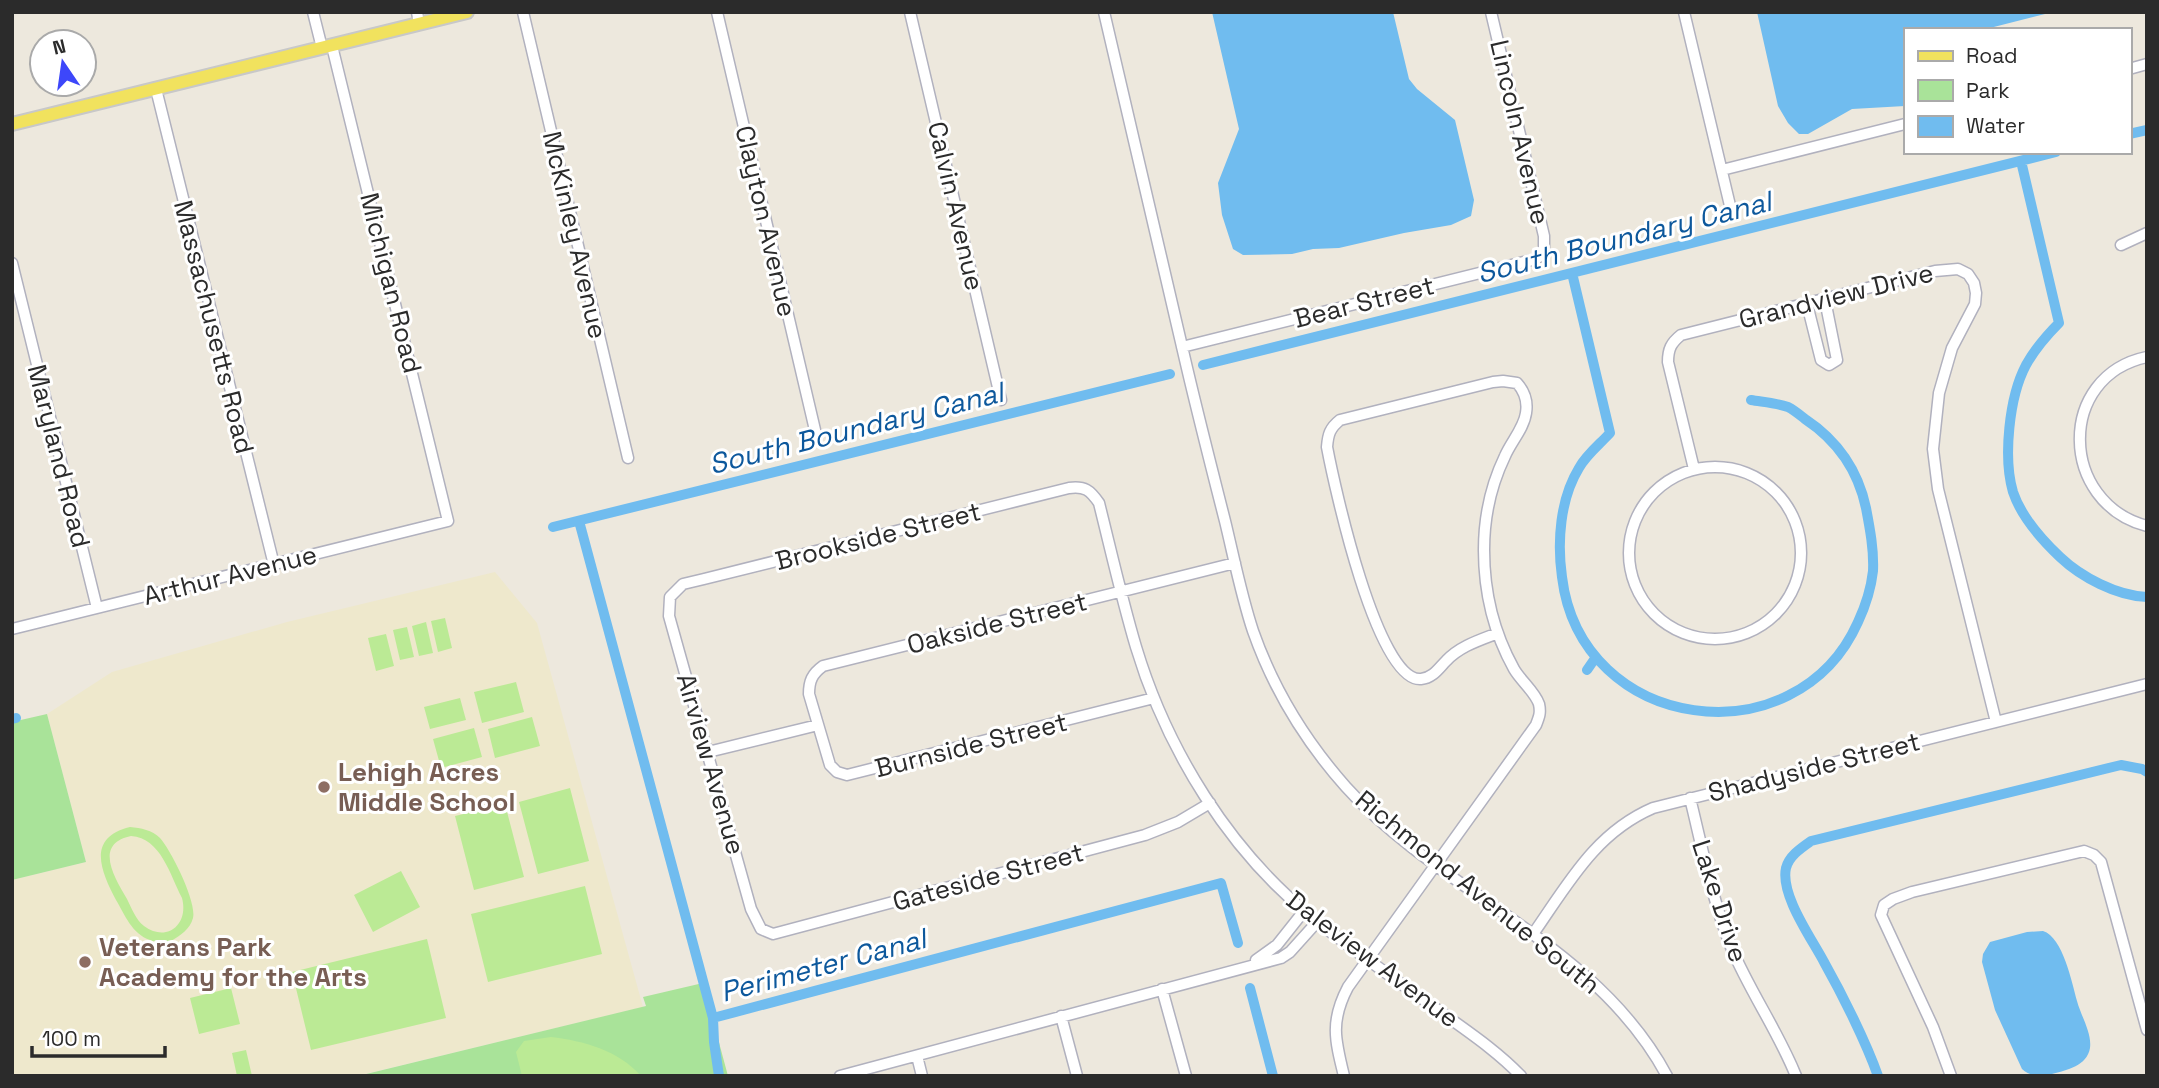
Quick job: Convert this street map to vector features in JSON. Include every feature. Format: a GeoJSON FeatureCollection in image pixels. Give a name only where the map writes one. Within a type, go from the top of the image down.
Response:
{"type":"FeatureCollection","features":[{"type":"Feature","properties":{"kind":"main road"},"geometry":{"type":"LineString","coordinates":[[12,124],[327,47],[418,18],[467,12]]}},
{"type":"Feature","properties":{"kind":"street","name":"Michigan Road"},"geometry":{"type":"LineString","coordinates":[[313,12],[327,47],[448,521]]}},
{"type":"Feature","properties":{"kind":"street","name":"McKinley Avenue"},"geometry":{"type":"LineString","coordinates":[[523,12],[628,458]]}},
{"type":"Feature","properties":{"kind":"street","name":"Clayton Avenue"},"geometry":{"type":"LineString","coordinates":[[717,12],[815,430]]}},
{"type":"Feature","properties":{"kind":"street","name":"Calvin Avenue"},"geometry":{"type":"LineString","coordinates":[[910,12],[1001,400]]}},
{"type":"Feature","properties":{"kind":"street","name":"Richmond Avenue South"},"geometry":{"type":"LineString","coordinates":[[1104,12],[1235,564],[1253,630],[1287,704],[1326,763],[1370,811],[1437,865],[1569,961],[1615,1004],[1667,1076]]}},
{"type":"Feature","properties":{"kind":"street","name":"Lincoln Avenue"},"geometry":{"type":"LineString","coordinates":[[1491,12],[1544,236],[1544,253]]}},
{"type":"Feature","properties":{"kind":"street"},"geometry":{"type":"LineString","coordinates":[[1684,12],[1732,214]]}},
{"type":"Feature","properties":{"kind":"street","name":"Massachusetts Road"},"geometry":{"type":"LineString","coordinates":[[156,89],[274,565]]}},
{"type":"Feature","properties":{"kind":"street"},"geometry":{"type":"LineString","coordinates":[[1721,170],[1904,124]]}},
{"type":"Feature","properties":{"kind":"street"},"geometry":{"type":"LineString","coordinates":[[2121,246],[2147,233]]}},
{"type":"Feature","properties":{"kind":"street","name":"Bear Street"},"geometry":{"type":"LineString","coordinates":[[1182,348],[1536,259],[1544,253]]}},
{"type":"Feature","properties":{"kind":"street","name":"Maryland Road"},"geometry":{"type":"LineString","coordinates":[[12,263],[97,608]]}},
{"type":"Feature","properties":{"kind":"street","name":"Grandview Drive"},"geometry":{"type":"LineString","coordinates":[[1694,469],[1668,362],[1672,342],[1681,335],[1948,269],[1958,269],[1968,274],[1974,283],[1975,304],[1952,348],[1938,393],[1933,449],[1938,489],[1996,722]]}},
{"type":"Feature","properties":{"kind":"street"},"geometry":{"type":"LineString","coordinates":[[1807,304],[1821,360],[1829,365],[1837,359],[1825,299]]}},
{"type":"Feature","properties":{"kind":"street"},"geometry":{"type":"LineString","coordinates":[[2147,356],[2122,366],[2099,385],[2084,412],[2079,441],[2086,474],[2096,493],[2110,508],[2127,519],[2147,526]]}},
{"type":"Feature","properties":{"kind":"street"},"geometry":{"type":"LineString","coordinates":[[1344,1076],[1337,1048],[1336,1012],[1348,987],[1536,725],[1541,714],[1538,701],[1516,672],[1498,633],[1486,590],[1484,537],[1491,496],[1500,468],[1526,416],[1527,402],[1524,391],[1517,383],[1493,382],[1340,420],[1332,427],[1328,436],[1330,461],[1357,570],[1376,623],[1402,670],[1408,677],[1418,680],[1429,678],[1462,648],[1498,633]]}},
{"type":"Feature","properties":{"kind":"street"},"geometry":{"type":"LineString","coordinates":[[1731,468],[1752,474],[1775,490],[1791,510],[1800,535],[1802,562],[1791,595],[1772,619],[1740,636],[1704,639],[1681,633],[1668,626],[1646,605],[1633,578],[1629,547],[1631,531],[1640,510],[1658,488],[1694,469],[1731,468]]}},
{"type":"Feature","properties":{"kind":"street","name":"Brookside Street"},"geometry":{"type":"LineString","coordinates":[[670,597],[683,584],[717,575],[1069,488],[1089,490]]}},
{"type":"Feature","properties":{"kind":"street","name":"Daleview Avenue"},"geometry":{"type":"LineString","coordinates":[[1089,490],[1099,503],[1136,649],[1154,698],[1179,752],[1234,836],[1275,883],[1317,922],[1486,1045],[1521,1076]]}},
{"type":"Feature","properties":{"kind":"street","name":"Arthur Avenue"},"geometry":{"type":"LineString","coordinates":[[12,629],[448,521]]}},
{"type":"Feature","properties":{"kind":"street","name":"Oakside Street"},"geometry":{"type":"LineString","coordinates":[[818,725],[809,694],[809,683],[813,673],[823,666],[1235,564]]}},
{"type":"Feature","properties":{"kind":"street","name":"Airview Avenue"},"geometry":{"type":"LineString","coordinates":[[670,597],[669,617],[751,909],[761,929]]}},
{"type":"Feature","properties":{"kind":"street","name":"Shadyside Street"},"geometry":{"type":"LineString","coordinates":[[1533,934],[1586,860],[1609,834],[1637,815],[1690,798],[2147,684]]}},
{"type":"Feature","properties":{"kind":"street","name":"Burnside Street"},"geometry":{"type":"LineString","coordinates":[[818,725],[830,765],[837,772],[847,775],[1154,698]]}},
{"type":"Feature","properties":{"kind":"street"},"geometry":{"type":"LineString","coordinates":[[708,752],[818,725]]}},
{"type":"Feature","properties":{"kind":"street","name":"Lake Drive"},"geometry":{"type":"LineString","coordinates":[[1690,798],[1728,938],[1796,1076]]}},
{"type":"Feature","properties":{"kind":"street","name":"Gateside Street"},"geometry":{"type":"LineString","coordinates":[[761,929],[773,934],[798,929],[1113,844],[1164,829],[1210,803]]}},
{"type":"Feature","properties":{"kind":"street"},"geometry":{"type":"LineString","coordinates":[[1951,1076],[1928,1015],[1881,915],[1884,905],[1893,898],[1912,892],[2022,865],[2084,851],[2101,862],[2147,1030]]}},
{"type":"Feature","properties":{"kind":"street"},"geometry":{"type":"LineString","coordinates":[[1247,966],[1277,945],[1304,911]]}},
{"type":"Feature","properties":{"kind":"street"},"geometry":{"type":"LineString","coordinates":[[840,1076],[1281,958],[1290,952],[1317,922]]}},
{"type":"Feature","properties":{"kind":"street"},"geometry":{"type":"LineString","coordinates":[[1162,989],[1185,1076]]}},
{"type":"Feature","properties":{"kind":"street"},"geometry":{"type":"LineString","coordinates":[[1061,1016],[1077,1076]]}},
{"type":"Feature","properties":{"kind":"street"},"geometry":{"type":"LineString","coordinates":[[917,1056],[922,1076]]}},
{"type":"Feature","properties":{"kind":"shaded area","name":"Lehigh Acres Middle School"},"geometry":{"type":"Polygon","coordinates":[[[495,572],[537,623],[643,1007],[357,1076],[12,1076],[12,880],[86,862],[47,714],[112,672],[287,622],[495,572]]]}},
{"type":"Feature","properties":{"kind":"green space"},"geometry":{"type":"Polygon","coordinates":[[[445,618],[452,648],[438,652],[431,621],[445,618]]]}},
{"type":"Feature","properties":{"kind":"green space"},"geometry":{"type":"Polygon","coordinates":[[[426,622],[433,653],[419,656],[412,626],[426,622]]]}},
{"type":"Feature","properties":{"kind":"green space"},"geometry":{"type":"Polygon","coordinates":[[[407,627],[414,657],[400,660],[393,630],[407,627]]]}},
{"type":"Feature","properties":{"kind":"green space"},"geometry":{"type":"Polygon","coordinates":[[[386,634],[394,666],[376,671],[368,638],[386,634]]]}},
{"type":"Feature","properties":{"kind":"green space"},"geometry":{"type":"Polygon","coordinates":[[[516,682],[524,712],[482,723],[474,692],[516,682]]]}},
{"type":"Feature","properties":{"kind":"green space"},"geometry":{"type":"Polygon","coordinates":[[[460,698],[466,720],[430,729],[424,707],[460,698]]]}},
{"type":"Feature","properties":{"kind":"green space"},"geometry":{"type":"Polygon","coordinates":[[[47,714],[86,862],[12,880],[12,722],[47,714]]]}},
{"type":"Feature","properties":{"kind":"green space"},"geometry":{"type":"Polygon","coordinates":[[[532,717],[540,746],[495,758],[488,729],[532,717]]]}},
{"type":"Feature","properties":{"kind":"green space"},"geometry":{"type":"Polygon","coordinates":[[[474,728],[482,757],[441,768],[433,739],[474,728]]]}},
{"type":"Feature","properties":{"kind":"green space"},"geometry":{"type":"Polygon","coordinates":[[[570,788],[589,861],[538,874],[519,802],[570,788]]]}},
{"type":"Feature","properties":{"kind":"green space"},"geometry":{"type":"Polygon","coordinates":[[[505,804],[524,877],[474,890],[455,816],[505,804]]]}},
{"type":"Feature","properties":{"kind":"green space"},"geometry":{"type":"Polygon","coordinates":[[[130,827],[153,833],[165,844],[176,864],[191,900],[193,918],[187,929],[171,941],[155,942],[138,933],[116,900],[102,867],[101,857],[102,847],[116,832],[130,827]],[[131,836],[119,840],[113,846],[110,863],[134,913],[144,926],[153,931],[168,931],[179,923],[182,916],[182,898],[157,850],[141,838],[131,836]]]}},
{"type":"Feature","properties":{"kind":"green space"},"geometry":{"type":"Polygon","coordinates":[[[401,871],[420,907],[373,932],[354,895],[401,871]]]}},
{"type":"Feature","properties":{"kind":"green space"},"geometry":{"type":"Polygon","coordinates":[[[585,886],[602,954],[488,982],[471,914],[585,886]]]}},
{"type":"Feature","properties":{"kind":"green space"},"geometry":{"type":"Polygon","coordinates":[[[427,939],[446,1018],[311,1050],[292,972],[427,939]]]}},
{"type":"Feature","properties":{"kind":"green space"},"geometry":{"type":"Polygon","coordinates":[[[703,983],[728,1076],[358,1076],[646,1006],[643,997],[703,983]]]}},
{"type":"Feature","properties":{"kind":"green space"},"geometry":{"type":"Polygon","coordinates":[[[231,988],[240,1024],[199,1034],[190,998],[231,988]]]}},
{"type":"Feature","properties":{"kind":"green space"},"geometry":{"type":"Polygon","coordinates":[[[551,1037],[600,1048],[622,1060],[641,1076],[522,1076],[516,1052],[524,1041],[551,1037]]]}},
{"type":"Feature","properties":{"kind":"green space"},"geometry":{"type":"Polygon","coordinates":[[[246,1050],[252,1076],[237,1076],[232,1053],[246,1050]]]}},
{"type":"Feature","properties":{"kind":"water"},"geometry":{"type":"Polygon","coordinates":[[[1212,12],[1393,12],[1409,79],[1417,89],[1455,120],[1474,200],[1471,216],[1451,225],[1339,248],[1313,249],[1292,254],[1243,255],[1233,249],[1222,215],[1218,183],[1239,129],[1212,12]]]}},
{"type":"Feature","properties":{"kind":"water"},"geometry":{"type":"Polygon","coordinates":[[[1757,12],[2053,12],[1990,28],[1904,28],[1904,106],[1852,109],[1808,134],[1799,134],[1788,123],[1778,106],[1757,12]]]}},
{"type":"Feature","properties":{"kind":"water"},"geometry":{"type":"Polygon","coordinates":[[[2043,931],[2050,935],[2061,951],[2088,1030],[2090,1048],[2085,1059],[2076,1066],[2052,1074],[2032,1075],[2022,1069],[1995,1010],[1982,962],[1990,942],[2027,932],[2043,931]]]}},
{"type":"Feature","properties":{"kind":"waterway","name":"South Boundary Canal"},"geometry":{"type":"LineString","coordinates":[[2131,134],[2147,130]]}},
{"type":"Feature","properties":{"kind":"waterway","name":"South Boundary Canal"},"geometry":{"type":"LineString","coordinates":[[1203,365],[2048,154]]}},
{"type":"Feature","properties":{"kind":"waterway"},"geometry":{"type":"LineString","coordinates":[[2021,161],[2059,323],[2029,359],[2015,394],[2008,445],[2013,492],[2033,527],[2069,564],[2112,589],[2147,597]]}},
{"type":"Feature","properties":{"kind":"waterway"},"geometry":{"type":"LineString","coordinates":[[1572,273],[1610,433],[1582,463],[1568,493],[1560,535],[1562,577],[1578,629],[1608,669],[1648,696],[1694,710],[1742,710],[1788,696],[1828,666],[1858,622],[1872,578],[1872,547],[1866,508],[1858,481],[1845,458],[1817,428],[1788,407],[1751,400]]}},
{"type":"Feature","properties":{"kind":"waterway","name":"South Boundary Canal"},"geometry":{"type":"LineString","coordinates":[[553,527],[1170,374]]}},
{"type":"Feature","properties":{"kind":"waterway","name":"Perimeter Canal"},"geometry":{"type":"LineString","coordinates":[[579,521],[713,1018],[1221,883],[1238,943]]}},
{"type":"Feature","properties":{"kind":"waterway"},"geometry":{"type":"LineString","coordinates":[[1587,670],[1596,657]]}},
{"type":"Feature","properties":{"kind":"waterway"},"geometry":{"type":"LineString","coordinates":[[12,719],[16,718]]}},
{"type":"Feature","properties":{"kind":"waterway"},"geometry":{"type":"LineString","coordinates":[[1878,1076],[1846,1003],[1792,904],[1785,879],[1786,868],[1799,849],[1811,841],[2121,765],[2147,772]]}},
{"type":"Feature","properties":{"kind":"waterway","name":"Perimeter Canal"},"geometry":{"type":"LineString","coordinates":[[1250,988],[1273,1076]]}},
{"type":"Feature","properties":{"kind":"waterway"},"geometry":{"type":"LineString","coordinates":[[713,1018],[719,1076]]}},
{"type":"Feature","properties":{"kind":"place","name":"Lehigh Acres Middle School"},"geometry":{"type":"Point","coordinates":[324,787]}},
{"type":"Feature","properties":{"kind":"place","name":"Veterans Park Academy for the Arts"},"geometry":{"type":"Point","coordinates":[85,962]}}]}
